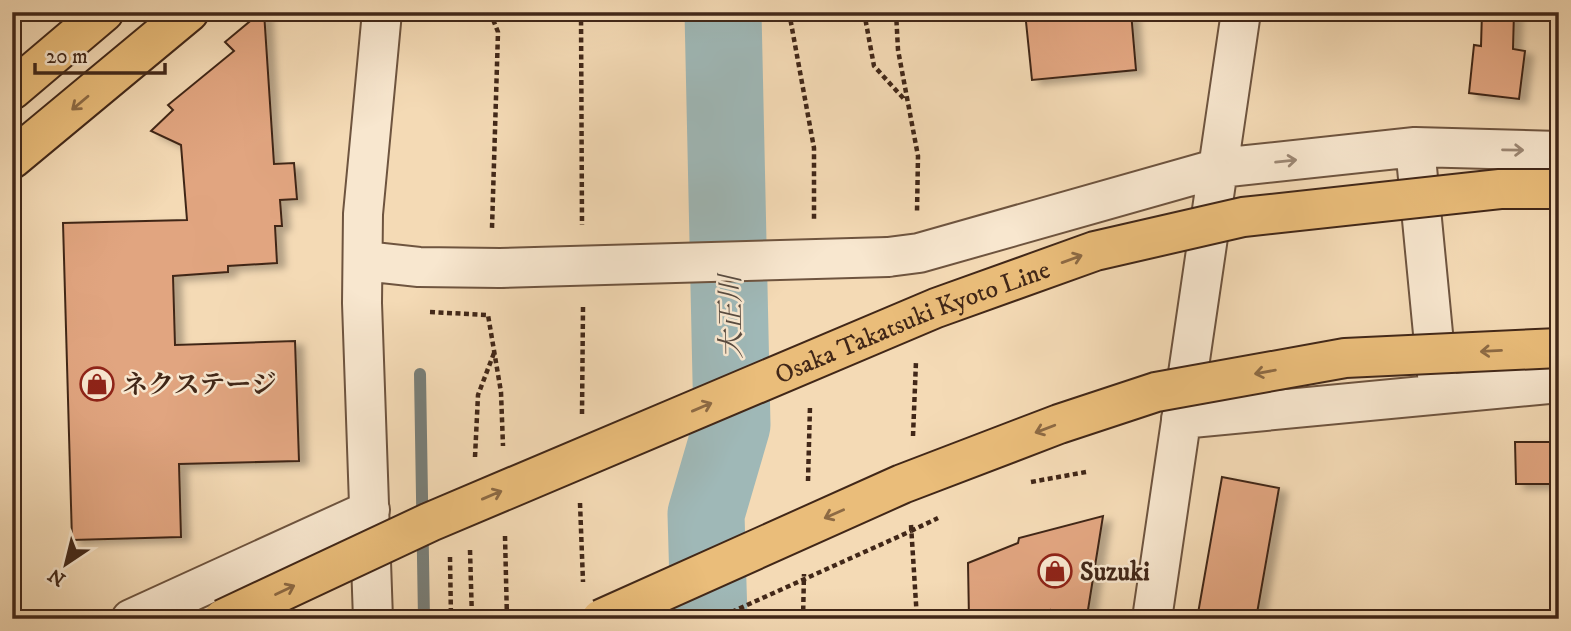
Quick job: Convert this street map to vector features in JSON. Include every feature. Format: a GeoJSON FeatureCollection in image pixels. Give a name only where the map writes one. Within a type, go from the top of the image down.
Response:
{"type":"FeatureCollection","features":[{"type":"Feature","properties":{"kind":"main road"},"geometry":{"type":"LineString","coordinates":[[12,90],[104,12]]}},
{"type":"Feature","properties":{"kind":"main road"},"geometry":{"type":"LineString","coordinates":[[12,159],[189,12]]}},
{"type":"Feature","properties":{"kind":"main road","name":"Osaka Takatsuki Kyoto Line"},"geometry":{"type":"LineString","coordinates":[[223,619],[468,506],[936,309],[1095,251],[1243,217],[1500,189],[1559,189]]}},
{"type":"Feature","properties":{"kind":"main road"},"geometry":{"type":"LineString","coordinates":[[592,606],[1059,424],[1156,392],[1345,358],[1559,348]]}},
{"type":"Feature","properties":{"kind":"street"},"geometry":{"type":"LineString","coordinates":[[373,619],[362,303],[363,214],[382,12]]}},
{"type":"Feature","properties":{"kind":"street"},"geometry":{"type":"LineString","coordinates":[[1152,619],[1241,12]]}},
{"type":"Feature","properties":{"kind":"street"},"geometry":{"type":"LineString","coordinates":[[364,261],[419,267],[496,252],[904,255],[1219,168],[1415,147],[1559,151]]}},
{"type":"Feature","properties":{"kind":"street"},"geometry":{"type":"LineString","coordinates":[[1415,147],[1439,395]]}},
{"type":"Feature","properties":{"kind":"street"},"geometry":{"type":"LineString","coordinates":[[1181,419],[1559,383]]}},
{"type":"Feature","properties":{"kind":"street"},"geometry":{"type":"LineString","coordinates":[[131,619],[370,510]]}},
{"type":"Feature","properties":{"kind":"path"},"geometry":{"type":"LineString","coordinates":[[491,12],[498,32],[496,252]]}},
{"type":"Feature","properties":{"kind":"path"},"geometry":{"type":"LineString","coordinates":[[581,12],[582,236]]}},
{"type":"Feature","properties":{"kind":"path"},"geometry":{"type":"LineString","coordinates":[[864,12],[874,66],[906,101]]}},
{"type":"Feature","properties":{"kind":"path"},"geometry":{"type":"LineString","coordinates":[[896,12],[898,50],[918,156],[916,224],[904,255]]}},
{"type":"Feature","properties":{"kind":"path"},"geometry":{"type":"LineString","coordinates":[[582,417],[583,306]]}},
{"type":"Feature","properties":{"kind":"path"},"geometry":{"type":"LineString","coordinates":[[421,312],[488,315],[501,393],[503,459]]}},
{"type":"Feature","properties":{"kind":"path"},"geometry":{"type":"LineString","coordinates":[[580,500],[592,606]]}},
{"type":"Feature","properties":{"kind":"path"},"geometry":{"type":"LineString","coordinates":[[505,526],[507,619]]}},
{"type":"Feature","properties":{"kind":"path"},"geometry":{"type":"LineString","coordinates":[[716,619],[911,531]]}},
{"type":"Feature","properties":{"kind":"path"},"geometry":{"type":"LineString","coordinates":[[460,550],[470,549]]}},
{"type":"Feature","properties":{"kind":"path"},"geometry":{"type":"LineString","coordinates":[[449,551],[451,619]]}},
{"type":"Feature","properties":{"kind":"building"},"geometry":{"type":"Polygon","coordinates":[[[264,12],[274,164],[294,163],[297,199],[280,200],[282,226],[275,226],[277,263],[228,266],[228,272],[173,276],[175,345],[295,341],[299,461],[179,464],[181,537],[72,540],[63,223],[187,220],[181,145],[151,131],[173,110],[168,105],[234,51],[225,42],[264,12]]]}},
{"type":"Feature","properties":{"kind":"building"},"geometry":{"type":"Polygon","coordinates":[[[1025,12],[1131,12],[1136,70],[1032,80],[1025,12]]]}},
{"type":"Feature","properties":{"kind":"building"},"geometry":{"type":"Polygon","coordinates":[[[1482,12],[1514,12],[1513,49],[1525,51],[1519,99],[1469,93],[1474,45],[1481,46],[1482,12]]]}},
{"type":"Feature","properties":{"kind":"building"},"geometry":{"type":"Polygon","coordinates":[[[1515,442],[1559,442],[1559,484],[1516,484],[1515,442]]]}},
{"type":"Feature","properties":{"kind":"building"},"geometry":{"type":"Polygon","coordinates":[[[1222,477],[1279,488],[1256,619],[1197,619],[1222,477]]]}},
{"type":"Feature","properties":{"kind":"building"},"geometry":{"type":"Polygon","coordinates":[[[1103,516],[1087,616],[1051,610],[1050,619],[969,619],[968,563],[1018,543],[1019,538],[1103,516]]]}},
{"type":"Feature","properties":{"kind":"waterway","name":"大正川"},"geometry":{"type":"LineString","coordinates":[[709,619],[706,514],[732,425],[723,12]]}},
{"type":"Feature","properties":{"kind":"waterway"},"geometry":{"type":"LineString","coordinates":[[420,374],[424,619]]}},
{"type":"Feature","properties":{"kind":"place","name":"ネクステージ"},"geometry":{"type":"Point","coordinates":[97,384]}},
{"type":"Feature","properties":{"kind":"place","name":"Suzuki"},"geometry":{"type":"Point","coordinates":[1055,571]}}]}
